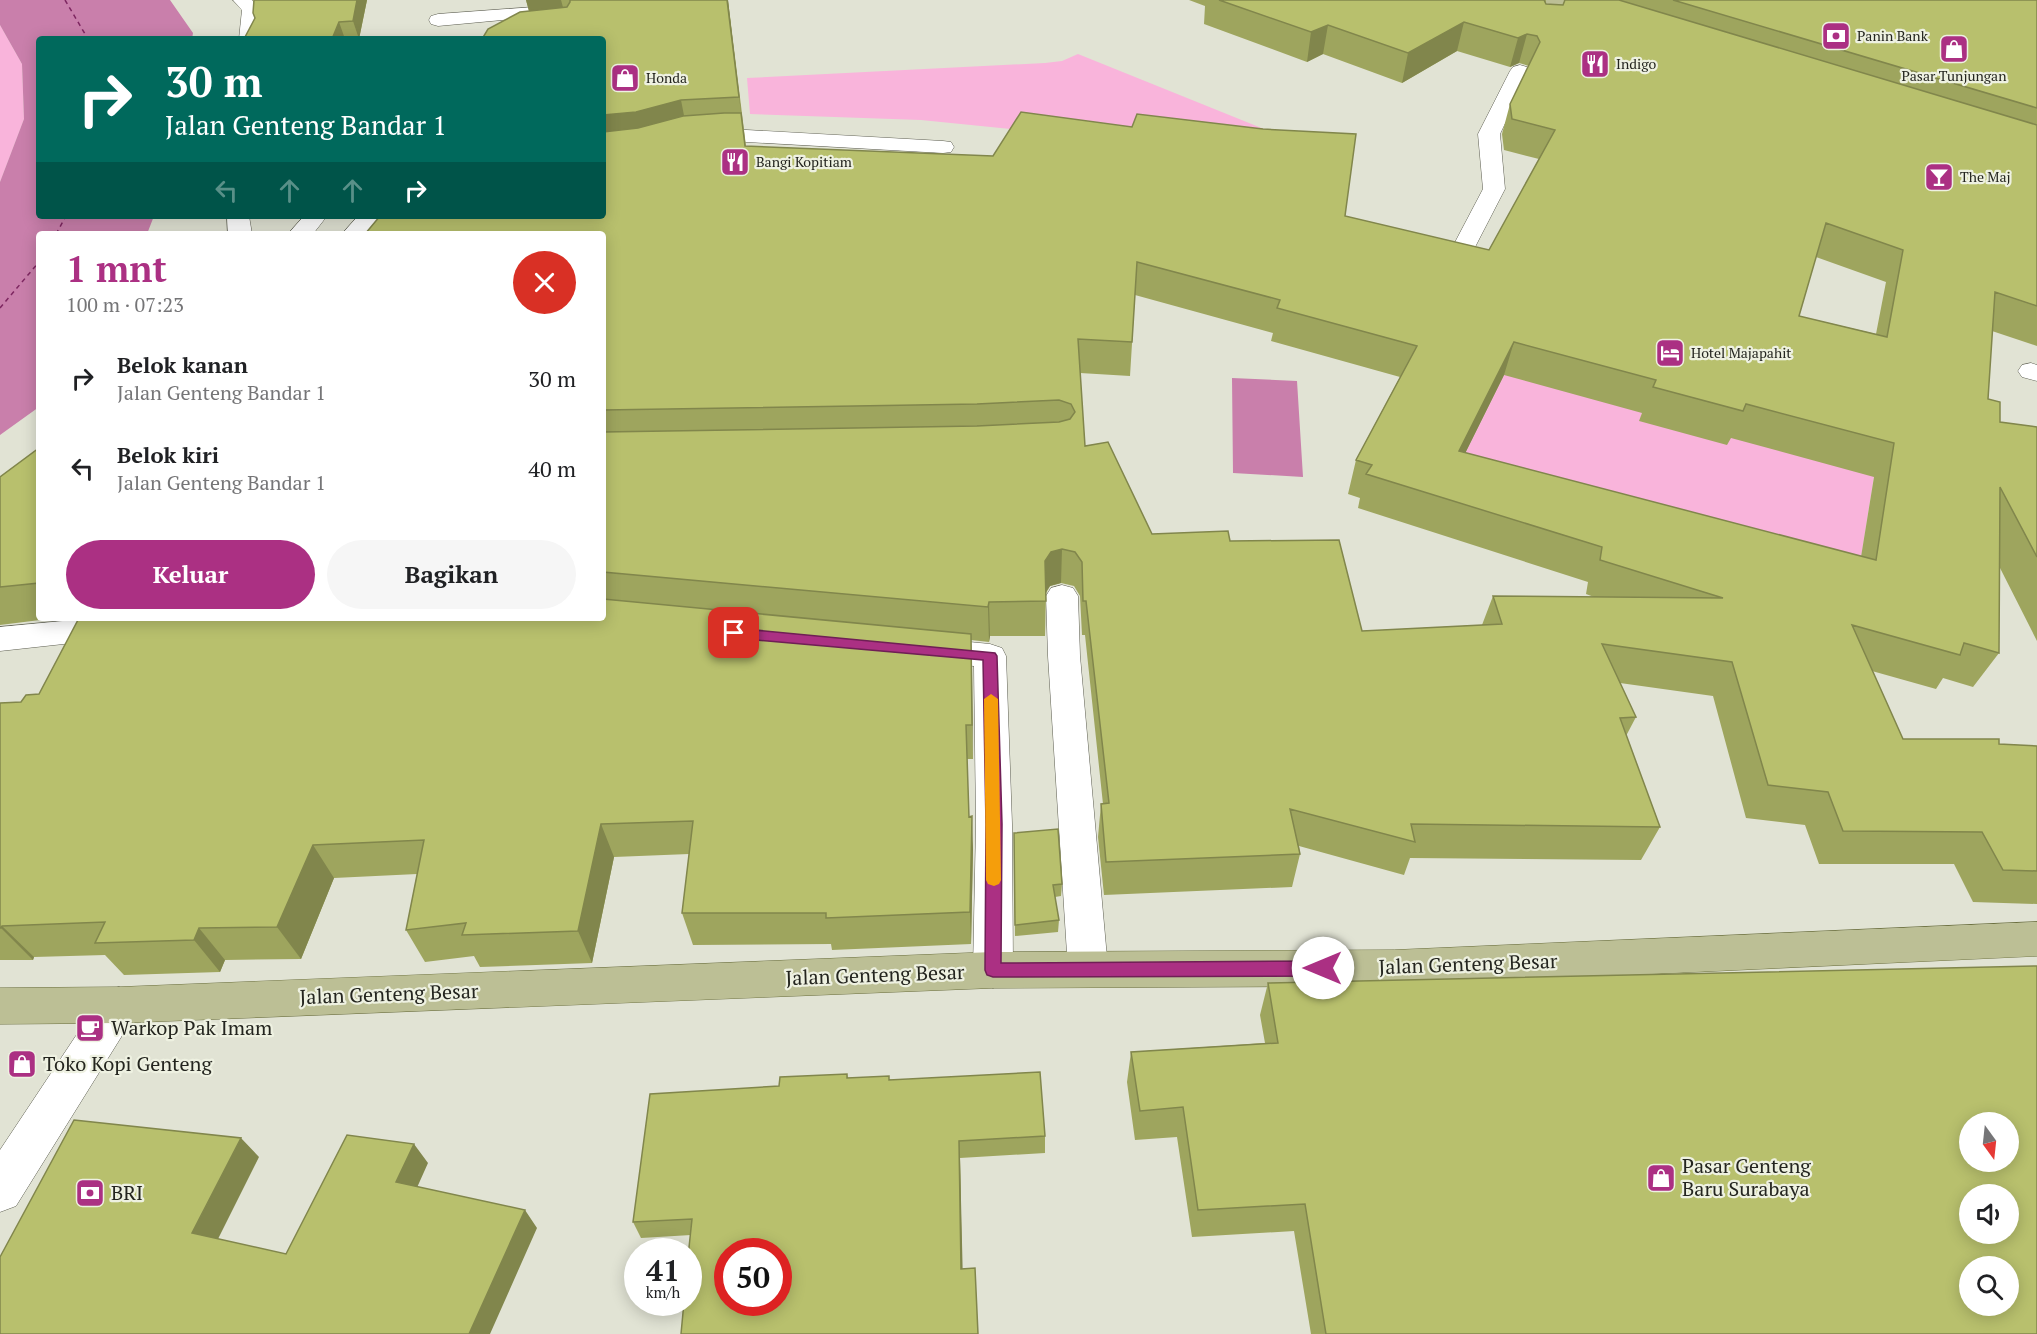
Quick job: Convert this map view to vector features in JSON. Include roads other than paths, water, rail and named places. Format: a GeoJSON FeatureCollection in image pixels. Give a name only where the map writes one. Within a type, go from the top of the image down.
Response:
{"type":"FeatureCollection","features":[{"type":"Feature","properties":{"kind":"main road"},"geometry":{"type":"LineString","coordinates":[[1550,8],[1625,25]]}},
{"type":"Feature","properties":{"kind":"main road","name":"Jalan Genteng Besar"},"geometry":{"type":"LineString","coordinates":[[0,1006],[119,1005],[993,970],[1394,968],[2037,939]]}},
{"type":"Feature","properties":{"kind":"street"},"geometry":{"type":"LineString","coordinates":[[242,0],[251,9],[248,36]]}},
{"type":"Feature","properties":{"kind":"street"},"geometry":{"type":"LineString","coordinates":[[433,36],[438,20],[439,0]]}},
{"type":"Feature","properties":{"kind":"street"},"geometry":{"type":"LineString","coordinates":[[438,20],[575,9]]}},
{"type":"Feature","properties":{"kind":"street"},"geometry":{"type":"LineString","coordinates":[[1465,246],[1494,189],[1489,134],[1520,71]]}},
{"type":"Feature","properties":{"kind":"street"},"geometry":{"type":"LineString","coordinates":[[677,142],[729,135],[943,147]]}},
{"type":"Feature","properties":{"kind":"street"},"geometry":{"type":"LineString","coordinates":[[303,231],[313,219]]}},
{"type":"Feature","properties":{"kind":"street"},"geometry":{"type":"LineString","coordinates":[[357,231],[367,219]]}},
{"type":"Feature","properties":{"kind":"street"},"geometry":{"type":"LineString","coordinates":[[1062,596],[1064,656],[1088,969]]}},
{"type":"Feature","properties":{"kind":"street"},"geometry":{"type":"LineString","coordinates":[[0,639],[87,628],[145,625]]}},
{"type":"Feature","properties":{"kind":"street"},"geometry":{"type":"LineString","coordinates":[[897,648],[990,656],[994,824],[993,970]]}},
{"type":"Feature","properties":{"kind":"street"},"geometry":{"type":"LineString","coordinates":[[0,1190],[119,1005]]}},
{"type":"Feature","properties":{"kind":"place","name":"Panin Bank"},"geometry":{"type":"Point","coordinates":[1836,36]}},
{"type":"Feature","properties":{"kind":"place","name":"Pasar Tunjungan"},"geometry":{"type":"Point","coordinates":[1954,49]}},
{"type":"Feature","properties":{"kind":"place","name":"Indigo"},"geometry":{"type":"Point","coordinates":[1595,64]}},
{"type":"Feature","properties":{"kind":"place","name":"Honda"},"geometry":{"type":"Point","coordinates":[625,78]}},
{"type":"Feature","properties":{"kind":"place","name":"Bangi Kopitiam"},"geometry":{"type":"Point","coordinates":[735,162]}},
{"type":"Feature","properties":{"kind":"place","name":"The Maj"},"geometry":{"type":"Point","coordinates":[1939,177]}},
{"type":"Feature","properties":{"kind":"place","name":"Hotel Majapahit"},"geometry":{"type":"Point","coordinates":[1670,353]}},
{"type":"Feature","properties":{"kind":"place","name":"Warkop Pak Imam"},"geometry":{"type":"Point","coordinates":[90,1028]}},
{"type":"Feature","properties":{"kind":"place","name":"Toko Kopi Genteng"},"geometry":{"type":"Point","coordinates":[22,1064]}},
{"type":"Feature","properties":{"kind":"place","name":"Pasar Genteng Baru Surabaya"},"geometry":{"type":"Point","coordinates":[1661,1178]}},
{"type":"Feature","properties":{"kind":"place","name":"BRI"},"geometry":{"type":"Point","coordinates":[90,1193]}}]}
